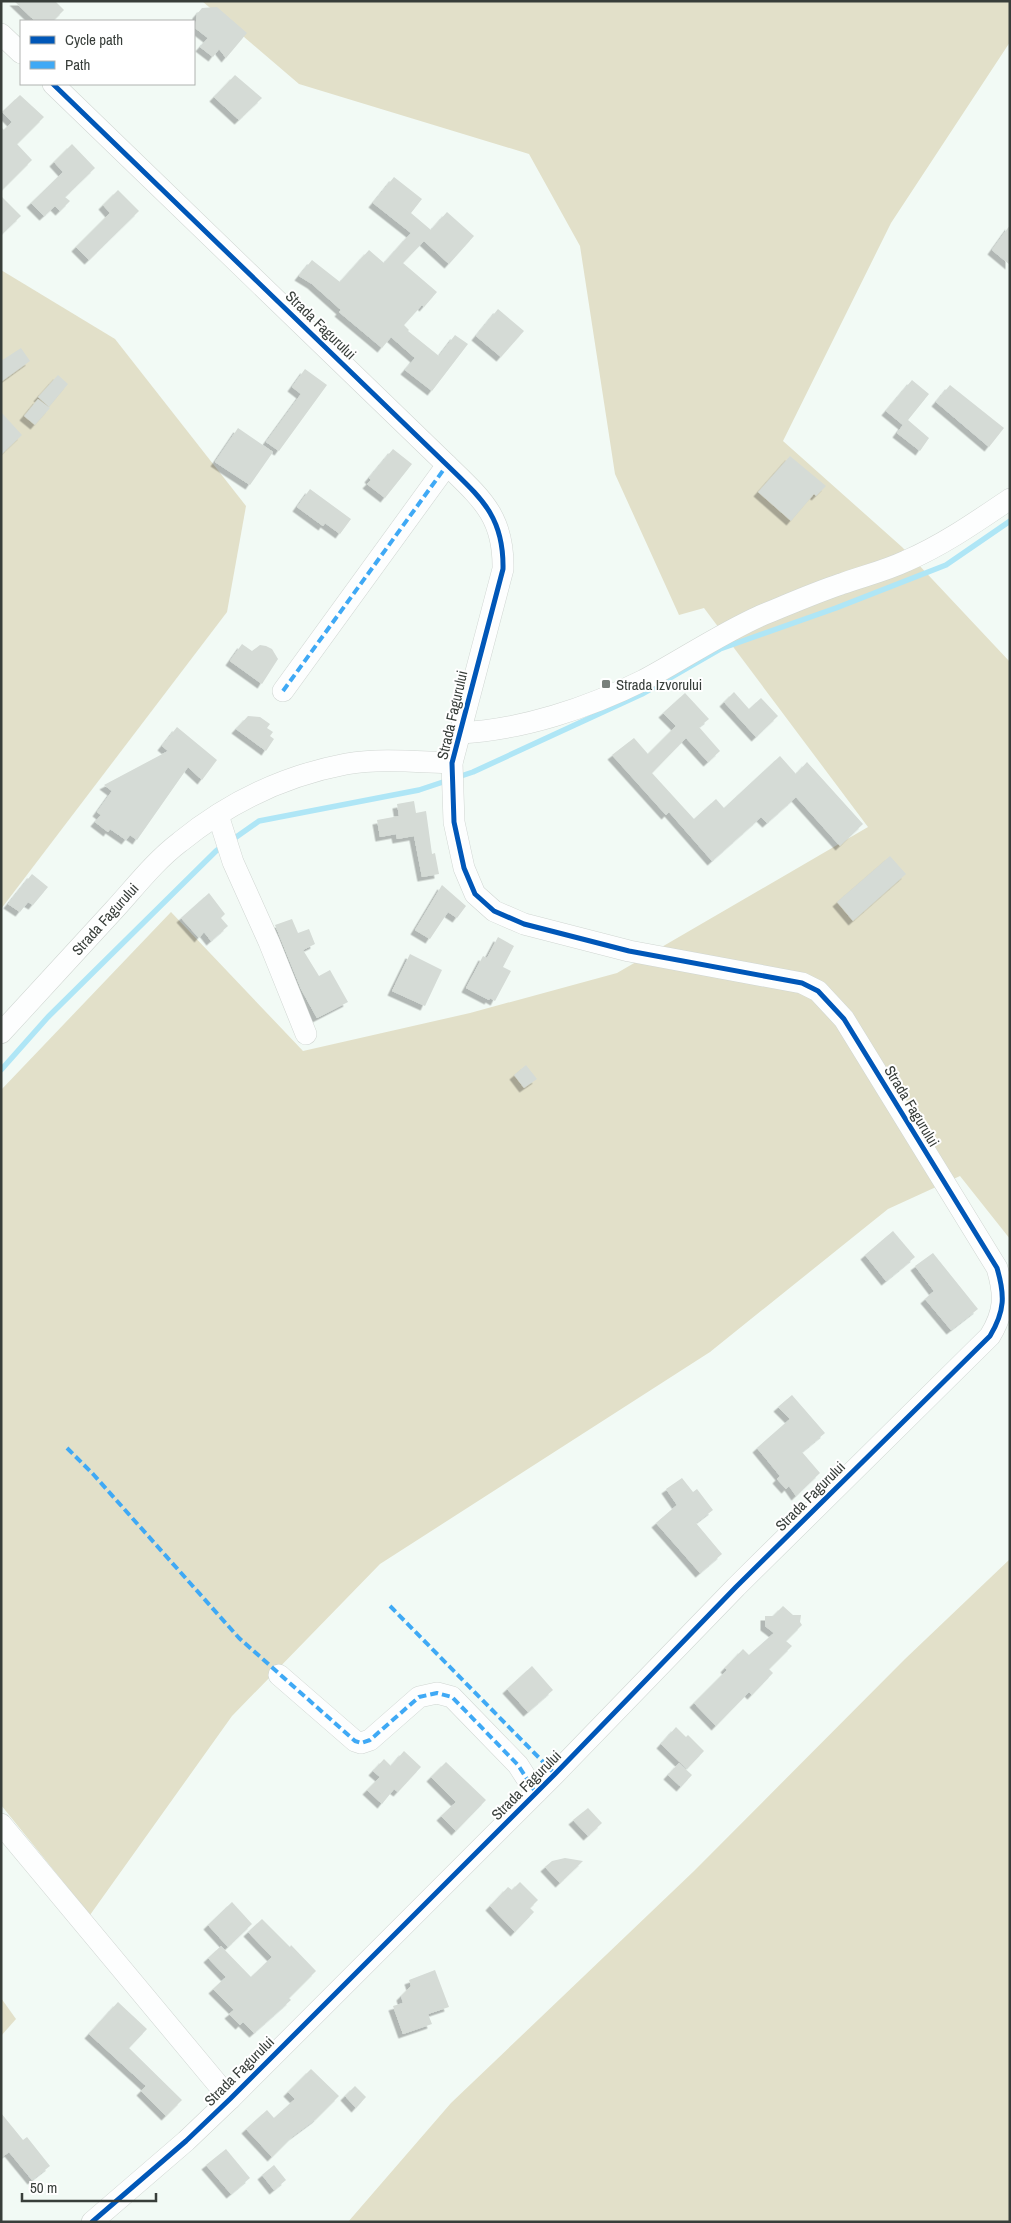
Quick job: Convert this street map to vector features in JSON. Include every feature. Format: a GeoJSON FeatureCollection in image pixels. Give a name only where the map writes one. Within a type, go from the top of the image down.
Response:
{"type":"FeatureCollection","features":[{"type":"Feature","properties":{"kind":"street"},"geometry":{"type":"LineString","coordinates":[[1,34],[20,52]]}},
{"type":"Feature","properties":{"kind":"street","name":"Strada Fagurului"},"geometry":{"type":"LineString","coordinates":[[54,85],[447,465],[489,508],[500,537],[503,569],[459,733],[452,774],[454,822],[464,868],[474,894],[494,911],[524,924],[598,944],[802,983],[818,991],[844,1019],[996,1268],[1002,1286],[1002,1304],[999,1321],[990,1336],[736,1586],[536,1793],[230,2099],[186,2141],[92,2222]]}},
{"type":"Feature","properties":{"kind":"street"},"geometry":{"type":"LineString","coordinates":[[283,690],[447,465]]}},
{"type":"Feature","properties":{"kind":"street"},"geometry":{"type":"LineString","coordinates":[[459,733],[485,732],[537,720],[575,708],[643,680],[759,617],[832,587],[905,562],[948,540],[1010,499]]}},
{"type":"Feature","properties":{"kind":"street","name":"Strada Fagurului"},"geometry":{"type":"LineString","coordinates":[[1,1033],[143,878],[179,842],[224,834],[270,785],[309,772],[349,764],[395,762],[452,774]]}},
{"type":"Feature","properties":{"kind":"street"},"geometry":{"type":"LineString","coordinates":[[224,834],[306,1034]]}},
{"type":"Feature","properties":{"kind":"street"},"geometry":{"type":"LineString","coordinates":[[279,1675],[355,1741],[360,1743],[370,1740],[419,1697],[436,1693],[452,1698],[518,1765],[536,1793]]}},
{"type":"Feature","properties":{"kind":"street","name":"Strada Fagurului"},"geometry":{"type":"LineString","coordinates":[[1,1824],[230,2099]]}},
{"type":"Feature","properties":{"kind":"shaded area"},"geometry":{"type":"Polygon","coordinates":[[[202,1],[1010,1],[1010,42],[891,223],[783,441],[902,547],[1010,662],[1010,1239],[960,1176],[888,1209],[710,1352],[380,1564],[232,1716],[90,1915],[1,1805],[1,1090],[171,912],[303,1051],[470,1013],[617,973],[868,827],[704,608],[679,615],[615,474],[580,246],[529,154],[299,84],[202,1]]]}},
{"type":"Feature","properties":{"kind":"shaded area"},"geometry":{"type":"Polygon","coordinates":[[[1,270],[115,339],[246,506],[227,612],[1,909],[1,270]]]}},
{"type":"Feature","properties":{"kind":"shaded area"},"geometry":{"type":"Polygon","coordinates":[[[1010,1559],[1010,2222],[348,2222],[451,2103],[694,1871],[905,1659],[1010,1559]]]}},
{"type":"Feature","properties":{"kind":"shaded area"},"geometry":{"type":"Polygon","coordinates":[[[1,1998],[16,2019],[1,2036],[1,1998]]]}},
{"type":"Feature","properties":{"kind":"building"},"geometry":{"type":"Polygon","coordinates":[[[14,1],[55,1],[64,10],[54,20],[34,20],[14,1]]]}},
{"type":"Feature","properties":{"kind":"building"},"geometry":{"type":"Polygon","coordinates":[[[217,7],[247,33],[226,58],[219,49],[213,57],[200,47],[208,38],[195,28],[197,14],[202,8],[217,7]]]}},
{"type":"Feature","properties":{"kind":"building"},"geometry":{"type":"Polygon","coordinates":[[[235,75],[262,98],[239,120],[214,97],[235,75]]]}},
{"type":"Feature","properties":{"kind":"building"},"geometry":{"type":"Polygon","coordinates":[[[20,95],[44,117],[17,144],[32,160],[1,191],[1,127],[4,130],[12,122],[2,112],[20,95]]]}},
{"type":"Feature","properties":{"kind":"building"},"geometry":{"type":"Polygon","coordinates":[[[72,144],[95,168],[65,197],[70,201],[60,211],[55,206],[44,216],[31,203],[63,172],[54,162],[72,144]]]}},
{"type":"Feature","properties":{"kind":"building"},"geometry":{"type":"Polygon","coordinates":[[[394,177],[422,199],[411,213],[431,230],[447,212],[474,236],[449,264],[424,241],[403,263],[437,292],[404,325],[408,331],[439,356],[455,335],[468,344],[432,391],[405,370],[415,358],[391,337],[382,348],[339,312],[341,310],[312,284],[299,276],[312,260],[340,282],[369,250],[384,263],[411,233],[373,203],[394,177]]]}},
{"type":"Feature","properties":{"kind":"building"},"geometry":{"type":"Polygon","coordinates":[[[118,190],[139,211],[89,260],[76,247],[110,213],[103,205],[118,190]]]}},
{"type":"Feature","properties":{"kind":"building"},"geometry":{"type":"Polygon","coordinates":[[[1,196],[21,216],[1,235],[1,196]]]}},
{"type":"Feature","properties":{"kind":"building"},"geometry":{"type":"Polygon","coordinates":[[[1010,225],[1010,265],[992,250],[1010,225]]]}},
{"type":"Feature","properties":{"kind":"building"},"geometry":{"type":"Polygon","coordinates":[[[498,309],[524,331],[501,357],[476,336],[498,309]]]}},
{"type":"Feature","properties":{"kind":"building"},"geometry":{"type":"Polygon","coordinates":[[[21,348],[30,361],[1,382],[1,361],[21,348]]]}},
{"type":"Feature","properties":{"kind":"building"},"geometry":{"type":"Polygon","coordinates":[[[305,369],[327,385],[279,451],[266,442],[301,394],[292,387],[305,369]]]}},
{"type":"Feature","properties":{"kind":"building"},"geometry":{"type":"Polygon","coordinates":[[[58,375],[68,384],[49,407],[38,397],[58,375]]]}},
{"type":"Feature","properties":{"kind":"building"},"geometry":{"type":"Polygon","coordinates":[[[912,380],[929,394],[908,420],[929,438],[920,451],[897,433],[903,425],[886,411],[912,380]]]}},
{"type":"Feature","properties":{"kind":"building"},"geometry":{"type":"Polygon","coordinates":[[[950,385],[1004,428],[989,447],[936,402],[950,385]]]}},
{"type":"Feature","properties":{"kind":"building"},"geometry":{"type":"Polygon","coordinates":[[[38,399],[50,408],[35,425],[24,416],[38,399]]]}},
{"type":"Feature","properties":{"kind":"building"},"geometry":{"type":"Polygon","coordinates":[[[1,412],[22,435],[1,455],[1,412]]]}},
{"type":"Feature","properties":{"kind":"building"},"geometry":{"type":"Polygon","coordinates":[[[238,428],[273,452],[250,485],[215,462],[238,428]]]}},
{"type":"Feature","properties":{"kind":"building"},"geometry":{"type":"Polygon","coordinates":[[[393,449],[412,464],[385,498],[367,484],[371,480],[369,478],[393,449]]]}},
{"type":"Feature","properties":{"kind":"building"},"geometry":{"type":"Polygon","coordinates":[[[790,456],[826,486],[816,496],[814,494],[791,521],[758,492],[790,456]]]}},
{"type":"Feature","properties":{"kind":"building"},"geometry":{"type":"Polygon","coordinates":[[[310,489],[351,519],[340,534],[325,523],[323,526],[297,507],[310,489]]]}},
{"type":"Feature","properties":{"kind":"building"},"geometry":{"type":"Polygon","coordinates":[[[242,644],[252,651],[260,645],[266,646],[272,649],[278,659],[262,684],[230,661],[242,644]]]}},
{"type":"Feature","properties":{"kind":"building"},"geometry":{"type":"Polygon","coordinates":[[[734,692],[749,709],[761,698],[778,716],[756,737],[724,702],[734,692]]]}},
{"type":"Feature","properties":{"kind":"building"},"geometry":{"type":"Polygon","coordinates":[[[685,693],[709,719],[699,727],[720,751],[708,762],[686,738],[652,773],[694,819],[716,799],[724,808],[780,756],[796,774],[807,762],[863,824],[840,846],[796,797],[767,823],[761,817],[712,861],[669,812],[666,815],[612,755],[634,738],[648,754],[676,726],[663,713],[685,693]]]}},
{"type":"Feature","properties":{"kind":"building"},"geometry":{"type":"Polygon","coordinates":[[[248,716],[260,717],[270,724],[267,728],[273,732],[270,736],[274,739],[266,751],[236,729],[248,716]]]}},
{"type":"Feature","properties":{"kind":"building"},"geometry":{"type":"Polygon","coordinates":[[[177,727],[217,760],[202,780],[188,767],[137,840],[130,835],[126,840],[110,829],[108,832],[95,822],[101,815],[97,812],[112,791],[104,785],[168,751],[162,746],[177,727]]]}},
{"type":"Feature","properties":{"kind":"building"},"geometry":{"type":"Polygon","coordinates":[[[414,801],[416,813],[426,811],[432,854],[435,853],[439,874],[422,877],[414,836],[397,839],[396,834],[380,837],[377,820],[399,816],[397,804],[414,801]]]}},
{"type":"Feature","properties":{"kind":"building"},"geometry":{"type":"Polygon","coordinates":[[[890,856],[906,874],[853,921],[837,902],[890,856]]]}},
{"type":"Feature","properties":{"kind":"building"},"geometry":{"type":"Polygon","coordinates":[[[32,874],[48,887],[33,905],[28,902],[20,912],[8,904],[32,874]]]}},
{"type":"Feature","properties":{"kind":"building"},"geometry":{"type":"Polygon","coordinates":[[[442,885],[466,906],[457,918],[448,912],[430,939],[415,930],[442,885]]]}},
{"type":"Feature","properties":{"kind":"building"},"geometry":{"type":"Polygon","coordinates":[[[209,893],[225,914],[221,918],[228,926],[211,941],[204,932],[199,938],[181,918],[209,893]]]}},
{"type":"Feature","properties":{"kind":"building"},"geometry":{"type":"Polygon","coordinates":[[[292,919],[298,933],[309,929],[315,944],[303,950],[319,976],[330,970],[348,1002],[317,1018],[301,989],[275,925],[292,919]]]}},
{"type":"Feature","properties":{"kind":"building"},"geometry":{"type":"Polygon","coordinates":[[[498,937],[514,946],[503,967],[511,971],[495,1001],[490,998],[489,1000],[466,988],[483,956],[487,958],[498,937]]]}},
{"type":"Feature","properties":{"kind":"building"},"geometry":{"type":"Polygon","coordinates":[[[410,954],[442,970],[425,1006],[392,991],[410,954]]]}},
{"type":"Feature","properties":{"kind":"building"},"geometry":{"type":"Polygon","coordinates":[[[526,1065],[537,1079],[524,1088],[514,1075],[526,1065]]]}},
{"type":"Feature","properties":{"kind":"building"},"geometry":{"type":"Polygon","coordinates":[[[893,1231],[915,1257],[886,1281],[865,1255],[893,1231]]]}},
{"type":"Feature","properties":{"kind":"building"},"geometry":{"type":"Polygon","coordinates":[[[933,1253],[978,1309],[951,1330],[925,1299],[934,1291],[915,1266],[933,1253]]]}},
{"type":"Feature","properties":{"kind":"building"},"geometry":{"type":"Polygon","coordinates":[[[792,1395],[825,1433],[802,1452],[820,1473],[796,1496],[789,1486],[786,1489],[777,1479],[780,1476],[757,1448],[790,1419],[778,1407],[792,1395]]]}},
{"type":"Feature","properties":{"kind":"building"},"geometry":{"type":"Polygon","coordinates":[[[682,1478],[693,1492],[697,1489],[713,1510],[696,1523],[722,1554],[700,1573],[656,1523],[677,1505],[666,1489],[682,1478]]]}},
{"type":"Feature","properties":{"kind":"building"},"geometry":{"type":"Polygon","coordinates":[[[783,1606],[793,1615],[801,1615],[800,1622],[802,1625],[786,1641],[792,1646],[769,1669],[773,1673],[752,1695],[749,1692],[716,1726],[694,1703],[727,1670],[725,1668],[743,1649],[749,1655],[774,1633],[765,1626],[765,1616],[773,1616],[783,1606]]]}},
{"type":"Feature","properties":{"kind":"building"},"geometry":{"type":"Polygon","coordinates":[[[532,1666],[553,1690],[528,1712],[507,1689],[532,1666]]]}},
{"type":"Feature","properties":{"kind":"building"},"geometry":{"type":"Polygon","coordinates":[[[676,1727],[686,1737],[688,1735],[704,1751],[687,1769],[661,1744],[676,1727]]]}},
{"type":"Feature","properties":{"kind":"building"},"geometry":{"type":"Polygon","coordinates":[[[404,1751],[421,1767],[398,1792],[394,1789],[382,1804],[367,1790],[380,1777],[373,1771],[384,1759],[391,1766],[404,1751]]]}},
{"type":"Feature","properties":{"kind":"building"},"geometry":{"type":"Polygon","coordinates":[[[446,1762],[486,1800],[456,1831],[441,1816],[456,1802],[431,1777],[446,1762]]]}},
{"type":"Feature","properties":{"kind":"building"},"geometry":{"type":"Polygon","coordinates":[[[679,1763],[692,1775],[681,1787],[668,1775],[679,1763]]]}},
{"type":"Feature","properties":{"kind":"building"},"geometry":{"type":"Polygon","coordinates":[[[588,1808],[602,1823],[588,1836],[573,1820],[588,1808]]]}},
{"type":"Feature","properties":{"kind":"building"},"geometry":{"type":"Polygon","coordinates":[[[565,1858],[583,1861],[560,1883],[545,1867],[552,1861],[565,1858]]]}},
{"type":"Feature","properties":{"kind":"building"},"geometry":{"type":"Polygon","coordinates":[[[520,1882],[538,1900],[530,1908],[534,1912],[515,1932],[490,1906],[508,1887],[512,1890],[520,1882]]]}},
{"type":"Feature","properties":{"kind":"building"},"geometry":{"type":"Polygon","coordinates":[[[232,1902],[252,1924],[228,1947],[208,1925],[232,1902]]]}},
{"type":"Feature","properties":{"kind":"building"},"geometry":{"type":"Polygon","coordinates":[[[262,1919],[316,1971],[289,1998],[291,2000],[254,2033],[243,2022],[240,2025],[229,2014],[234,2010],[213,1989],[226,1977],[208,1958],[221,1946],[251,1977],[272,1957],[248,1932],[262,1919]]]}},
{"type":"Feature","properties":{"kind":"building"},"geometry":{"type":"Polygon","coordinates":[[[435,1970],[449,2007],[428,2014],[432,2024],[403,2034],[393,2006],[403,2003],[401,1996],[411,1986],[409,1980],[435,1970]]]}},
{"type":"Feature","properties":{"kind":"building"},"geometry":{"type":"Polygon","coordinates":[[[118,2002],[147,2029],[129,2048],[182,2100],[166,2116],[141,2091],[146,2086],[89,2034],[118,2002]]]}},
{"type":"Feature","properties":{"kind":"building"},"geometry":{"type":"Polygon","coordinates":[[[311,2069],[339,2096],[316,2119],[293,2136],[272,2157],[246,2129],[267,2110],[274,2118],[295,2099],[288,2092],[311,2069]]]}},
{"type":"Feature","properties":{"kind":"building"},"geometry":{"type":"Polygon","coordinates":[[[355,2086],[366,2097],[356,2108],[345,2096],[355,2086]]]}},
{"type":"Feature","properties":{"kind":"building"},"geometry":{"type":"Polygon","coordinates":[[[1,2113],[23,2140],[27,2137],[50,2166],[32,2180],[9,2152],[1,2158],[1,2113]]]}},
{"type":"Feature","properties":{"kind":"building"},"geometry":{"type":"Polygon","coordinates":[[[226,2149],[250,2178],[231,2194],[206,2165],[226,2149]]]}},
{"type":"Feature","properties":{"kind":"building"},"geometry":{"type":"Polygon","coordinates":[[[274,2165],[286,2180],[274,2190],[262,2175],[274,2165]]]}},
{"type":"Feature","properties":{"kind":"waterway"},"geometry":{"type":"LineString","coordinates":[[232,840],[259,821],[419,790],[473,772],[642,694],[720,649],[836,608],[946,565],[1010,521]]}},
{"type":"Feature","properties":{"kind":"waterway"},"geometry":{"type":"LineString","coordinates":[[1,1070],[48,1017],[224,845]]}},
{"type":"Feature","properties":{"kind":"marked path"},"geometry":{"type":"LineString","coordinates":[[283,691],[447,465]]}},
{"type":"Feature","properties":{"kind":"marked path"},"geometry":{"type":"LineString","coordinates":[[67,1448],[93,1474],[239,1638],[355,1741],[361,1743],[370,1740],[419,1697],[437,1693],[452,1697],[518,1765],[536,1793]]}},
{"type":"Feature","properties":{"kind":"marked path"},"geometry":{"type":"LineString","coordinates":[[390,1606],[555,1774]]}},
{"type":"Feature","properties":{"kind":"cycle path"},"geometry":{"type":"LineString","coordinates":[[54,85],[471,488],[495,522],[500,536],[503,569],[452,763],[454,822],[464,868],[475,894],[494,911],[524,924],[629,951],[802,983],[818,991],[844,1019],[997,1268],[1002,1295],[999,1319],[990,1336],[736,1587],[555,1774],[230,2099],[186,2141],[92,2222]]}},
{"type":"Feature","properties":{"kind":"place","name":"Strada Izvorului"},"geometry":{"type":"Point","coordinates":[606,684]}}]}
